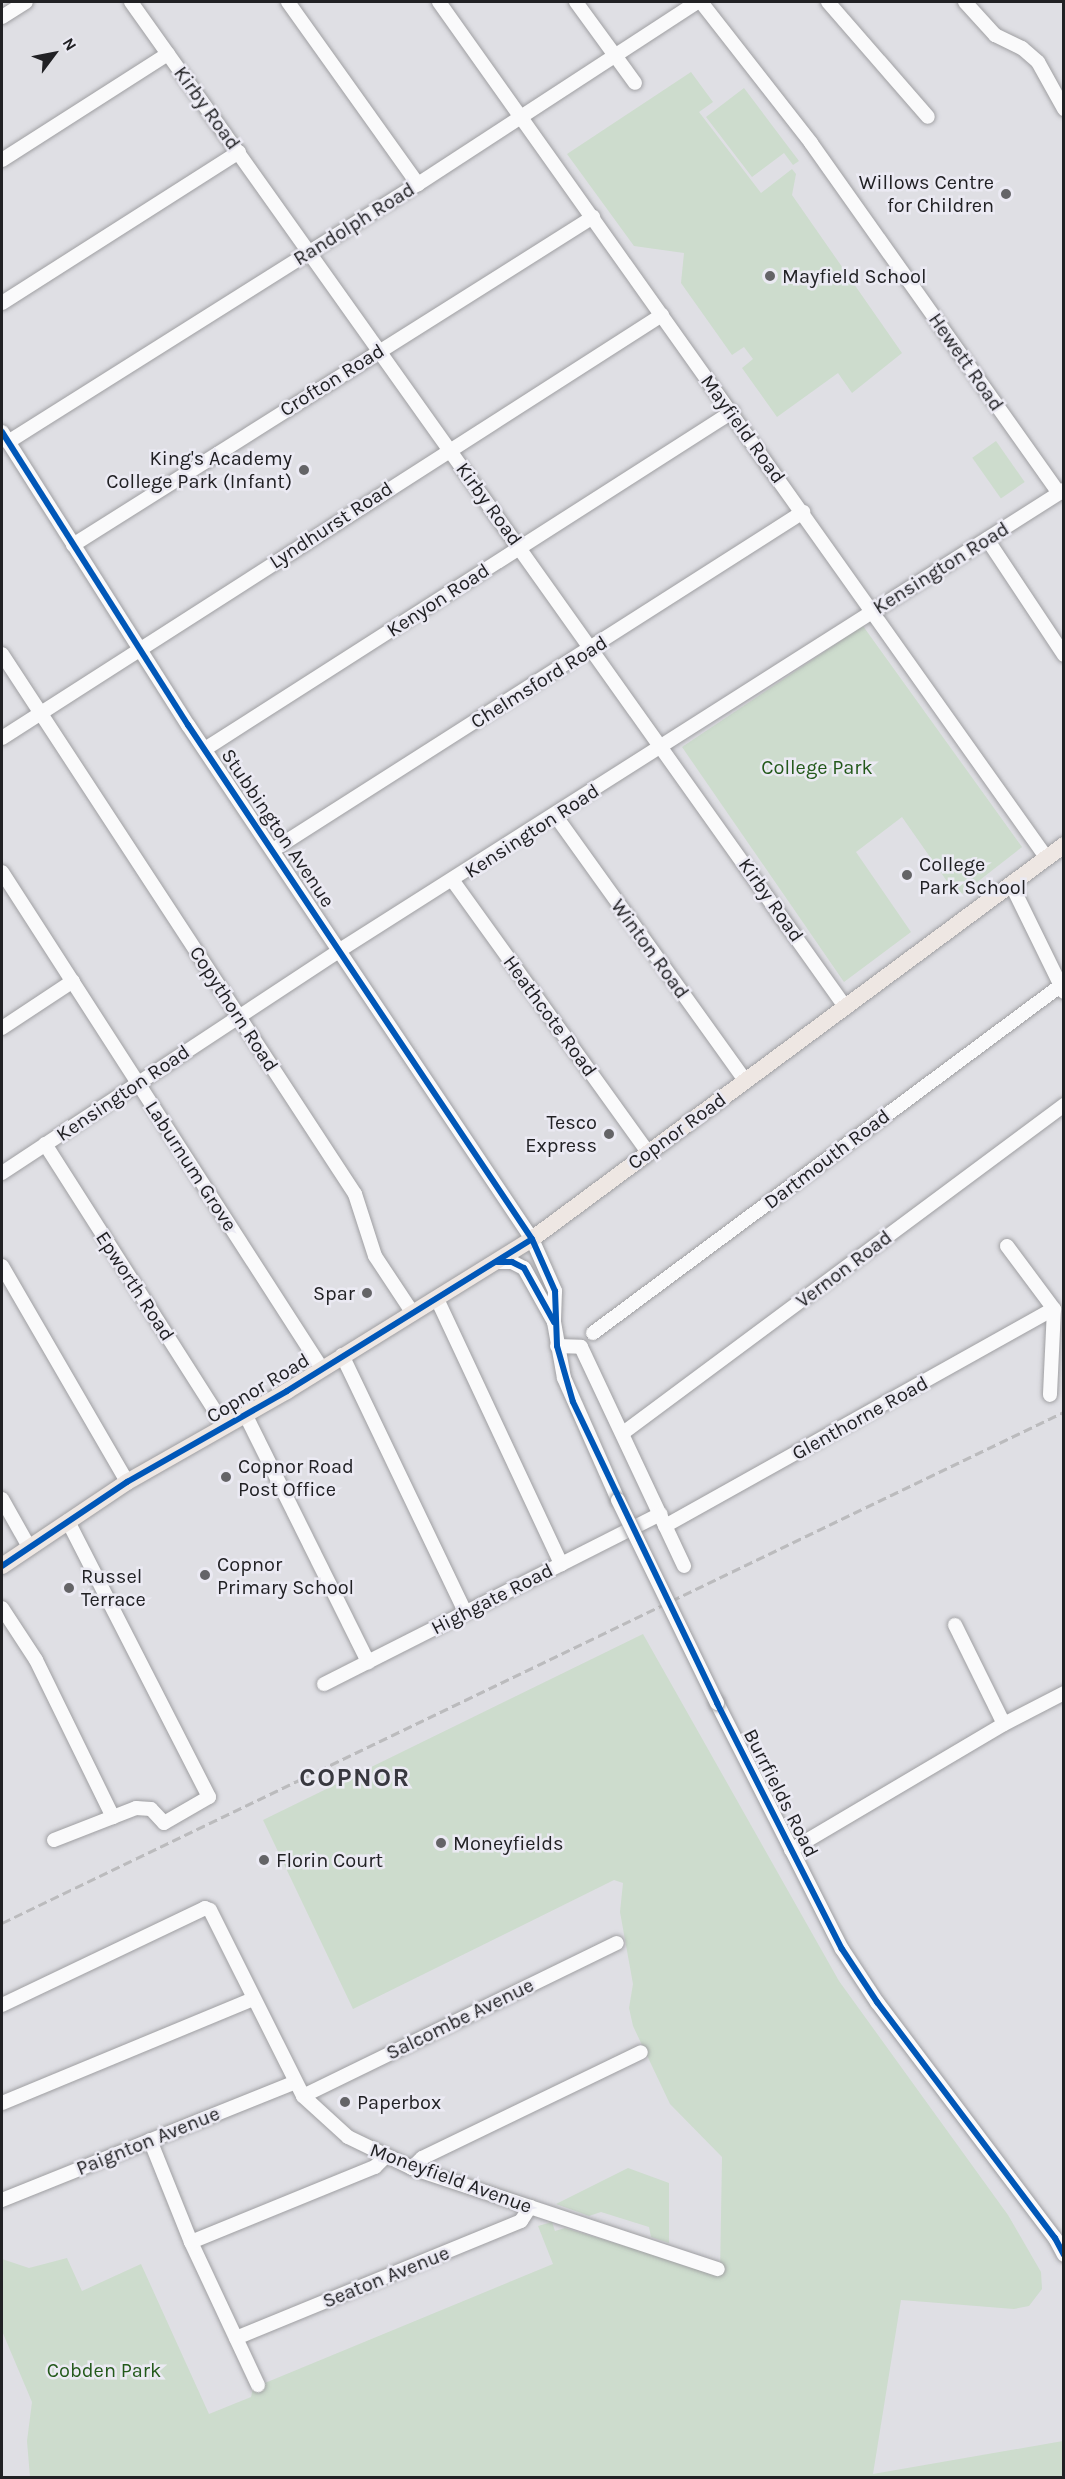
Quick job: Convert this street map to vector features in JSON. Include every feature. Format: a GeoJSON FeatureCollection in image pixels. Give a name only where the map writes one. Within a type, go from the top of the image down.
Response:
{"type":"FeatureCollection","features":[{"type":"Feature","properties":{"kind":"main road","name":"Copnor Road"},"geometry":{"type":"LineString","coordinates":[[2,1566],[127,1482],[246,1416],[532,1239],[1064,845]]}},
{"type":"Feature","properties":{"kind":"street"},"geometry":{"type":"LineString","coordinates":[[2,17],[26,2]]}},
{"type":"Feature","properties":{"kind":"street","name":"Kirby Road"},"geometry":{"type":"LineString","coordinates":[[131,2],[846,1008]]}},
{"type":"Feature","properties":{"kind":"street"},"geometry":{"type":"LineString","coordinates":[[288,2],[418,184]]}},
{"type":"Feature","properties":{"kind":"street","name":"Mayfield Road"},"geometry":{"type":"LineString","coordinates":[[439,2],[1046,857]]}},
{"type":"Feature","properties":{"kind":"street"},"geometry":{"type":"LineString","coordinates":[[576,2],[613,57],[635,83]]}},
{"type":"Feature","properties":{"kind":"street","name":"Randolph Road"},"geometry":{"type":"LineString","coordinates":[[5,437],[418,184],[699,2]]}},
{"type":"Feature","properties":{"kind":"street","name":"Hewett Road"},"geometry":{"type":"LineString","coordinates":[[699,2],[811,143],[1061,492]]}},
{"type":"Feature","properties":{"kind":"street"},"geometry":{"type":"LineString","coordinates":[[828,2],[928,117]]}},
{"type":"Feature","properties":{"kind":"street"},"geometry":{"type":"LineString","coordinates":[[965,2],[995,35],[1022,48],[1038,62],[1064,109]]}},
{"type":"Feature","properties":{"kind":"street"},"geometry":{"type":"LineString","coordinates":[[2,160],[168,54]]}},
{"type":"Feature","properties":{"kind":"street"},"geometry":{"type":"LineString","coordinates":[[2,303],[239,153]]}},
{"type":"Feature","properties":{"kind":"street","name":"Crofton Road"},"geometry":{"type":"LineString","coordinates":[[73,545],[593,217]]}},
{"type":"Feature","properties":{"kind":"street","name":"Lyndhurst Road"},"geometry":{"type":"LineString","coordinates":[[2,738],[138,648],[662,315]]}},
{"type":"Feature","properties":{"kind":"street","name":"Kenyon Road"},"geometry":{"type":"LineString","coordinates":[[205,749],[732,412]]}},
{"type":"Feature","properties":{"kind":"street","name":"Stubbington Avenue"},"geometry":{"type":"LineString","coordinates":[[5,437],[138,648],[532,1239]]}},
{"type":"Feature","properties":{"kind":"street","name":"Kensington Road"},"geometry":{"type":"LineString","coordinates":[[2,1173],[340,950],[453,881],[1061,492]]}},
{"type":"Feature","properties":{"kind":"street","name":"Chelmsford Road"},"geometry":{"type":"LineString","coordinates":[[273,850],[592,649],[803,512]]}},
{"type":"Feature","properties":{"kind":"street"},"geometry":{"type":"LineString","coordinates":[[987,539],[1064,655]]}},
{"type":"Feature","properties":{"kind":"street","name":"Copythorn Road"},"geometry":{"type":"LineString","coordinates":[[2,654],[355,1194],[375,1256],[412,1312]]}},
{"type":"Feature","properties":{"kind":"street","name":"Winton Road"},"geometry":{"type":"LineString","coordinates":[[555,815],[746,1082]]}},
{"type":"Feature","properties":{"kind":"street","name":"Laburnum Grove"},"geometry":{"type":"LineString","coordinates":[[3,876],[322,1369]]}},
{"type":"Feature","properties":{"kind":"street","name":"Heathcote Road"},"geometry":{"type":"LineString","coordinates":[[453,881],[648,1152]]}},
{"type":"Feature","properties":{"kind":"street"},"geometry":{"type":"LineString","coordinates":[[1011,884],[1062,989]]}},
{"type":"Feature","properties":{"kind":"street"},"geometry":{"type":"LineString","coordinates":[[2,1028],[73,981]]}},
{"type":"Feature","properties":{"kind":"street","name":"Dartmouth Road"},"geometry":{"type":"LineString","coordinates":[[593,1333],[1062,989]]}},
{"type":"Feature","properties":{"kind":"street","name":"Vernon Road"},"geometry":{"type":"LineString","coordinates":[[623,1433],[1064,1105]]}},
{"type":"Feature","properties":{"kind":"street","name":"Epworth Road"},"geometry":{"type":"LineString","coordinates":[[45,1144],[225,1427]]}},
{"type":"Feature","properties":{"kind":"street","name":"Burrfields Road"},"geometry":{"type":"LineString","coordinates":[[532,1239],[555,1291],[554,1322],[557,1346],[573,1402],[618,1500],[790,1850],[842,1949],[877,2002],[1059,2240],[1064,2255]]}},
{"type":"Feature","properties":{"kind":"street"},"geometry":{"type":"LineString","coordinates":[[1007,1246],[1054,1309],[1050,1395]]}},
{"type":"Feature","properties":{"kind":"street","name":"Burrfields Road"},"geometry":{"type":"LineString","coordinates":[[497,1262],[512,1262],[525,1268],[554,1322]]}},
{"type":"Feature","properties":{"kind":"street"},"geometry":{"type":"LineString","coordinates":[[2,1266],[127,1482]]}},
{"type":"Feature","properties":{"kind":"street"},"geometry":{"type":"LineString","coordinates":[[437,1299],[561,1564]]}},
{"type":"Feature","properties":{"kind":"street","name":"Glenthorne Road"},"geometry":{"type":"LineString","coordinates":[[663,1520],[1054,1309]]}},
{"type":"Feature","properties":{"kind":"street"},"geometry":{"type":"LineString","coordinates":[[557,1346],[581,1347],[684,1566]]}},
{"type":"Feature","properties":{"kind":"street"},"geometry":{"type":"LineString","coordinates":[[342,1355],[465,1612]]}},
{"type":"Feature","properties":{"kind":"street"},"geometry":{"type":"LineString","coordinates":[[246,1416],[368,1662]]}},
{"type":"Feature","properties":{"kind":"street"},"geometry":{"type":"LineString","coordinates":[[2,1499],[29,1547]]}},
{"type":"Feature","properties":{"kind":"street","name":"Highgate Road"},"geometry":{"type":"LineString","coordinates":[[324,1684],[561,1564],[663,1520]]}},
{"type":"Feature","properties":{"kind":"street"},"geometry":{"type":"LineString","coordinates":[[54,1840],[144,1807],[164,1823],[206,1801],[208,1793],[68,1521]]}},
{"type":"Feature","properties":{"kind":"street"},"geometry":{"type":"LineString","coordinates":[[2,1608],[36,1660],[113,1817]]}},
{"type":"Feature","properties":{"kind":"street"},"geometry":{"type":"LineString","coordinates":[[955,1625],[1004,1724]]}},
{"type":"Feature","properties":{"kind":"street"},"geometry":{"type":"LineString","coordinates":[[790,1850],[1004,1724],[1064,1693]]}},
{"type":"Feature","properties":{"kind":"street","name":"Moneyfield Avenue"},"geometry":{"type":"LineString","coordinates":[[2,2005],[200,1909],[210,1910],[303,2096],[334,2126],[385,2157],[412,2168],[718,2269]]}},
{"type":"Feature","properties":{"kind":"street","name":"Salcombe Avenue"},"geometry":{"type":"LineString","coordinates":[[303,2096],[617,1943]]}},
{"type":"Feature","properties":{"kind":"street"},"geometry":{"type":"LineString","coordinates":[[2,2103],[253,1999]]}},
{"type":"Feature","properties":{"kind":"street"},"geometry":{"type":"LineString","coordinates":[[412,2168],[422,2158],[641,2052]]}},
{"type":"Feature","properties":{"kind":"street","name":"Paignton Avenue"},"geometry":{"type":"LineString","coordinates":[[2,2200],[295,2082]]}},
{"type":"Feature","properties":{"kind":"street"},"geometry":{"type":"LineString","coordinates":[[150,2140],[191,2242],[258,2385]]}},
{"type":"Feature","properties":{"kind":"street"},"geometry":{"type":"LineString","coordinates":[[191,2242],[375,2167],[385,2157]]}},
{"type":"Feature","properties":{"kind":"street","name":"Seaton Avenue"},"geometry":{"type":"LineString","coordinates":[[236,2338],[521,2221],[530,2207]]}},
{"type":"Feature","properties":{"kind":"green space"},"geometry":{"type":"Polygon","coordinates":[[[691,72],[713,102],[699,112],[761,193],[792,169],[796,174],[792,195],[902,353],[852,393],[838,373],[777,417],[742,368],[753,359],[744,347],[732,355],[681,283],[684,253],[634,246],[567,154],[691,72]]]}},
{"type":"Feature","properties":{"kind":"green space"},"geometry":{"type":"Polygon","coordinates":[[[744,88],[799,161],[793,165],[784,153],[752,177],[706,117],[744,88]]]}},
{"type":"Feature","properties":{"kind":"green space"},"geometry":{"type":"Polygon","coordinates":[[[996,441],[1025,482],[1001,499],[972,458],[996,441]]]}},
{"type":"Feature","properties":{"kind":"green space","name":"College Park"},"geometry":{"type":"Polygon","coordinates":[[[863,626],[1022,847],[958,897],[902,817],[856,852],[911,932],[844,982],[682,747],[863,626]]]}},
{"type":"Feature","properties":{"kind":"green space","name":"Cobden Park"},"geometry":{"type":"Polygon","coordinates":[[[643,1634],[839,1981],[1008,2215],[1041,2272],[1042,2289],[1029,2306],[1014,2309],[901,2300],[873,2474],[1063,2441],[1063,2477],[30,2477],[27,2441],[32,2402],[2,2331],[2,2259],[29,2268],[67,2258],[82,2291],[141,2264],[209,2414],[251,2397],[253,2388],[553,2264],[538,2226],[552,2222],[555,2231],[565,2228],[720,2275],[722,2157],[670,2104],[633,2026],[629,2008],[633,1984],[620,1912],[623,1883],[614,1880],[353,2009],[263,1820],[643,1634]]]}},
{"type":"Feature","properties":{"kind":"green space"},"geometry":{"type":"Polygon","coordinates":[[[628,2168],[669,2183],[669,2243],[651,2237],[649,2227],[601,2212],[589,2216],[556,2204],[628,2168]]]}},
{"type":"Feature","properties":{"kind":"railway"},"geometry":{"type":"LineString","coordinates":[[2,1923],[1064,1412]]}},
{"type":"Feature","properties":{"kind":"cycle path"},"geometry":{"type":"LineString","coordinates":[[2,432],[188,725],[532,1239],[555,1291],[557,1346],[573,1402],[717,1703],[842,1949],[877,2002],[1055,2238],[1064,2255]]}},
{"type":"Feature","properties":{"kind":"cycle path"},"geometry":{"type":"LineString","coordinates":[[2,1566],[127,1482],[287,1391],[532,1239]]}},
{"type":"Feature","properties":{"kind":"cycle path"},"geometry":{"type":"LineString","coordinates":[[497,1262],[512,1262],[524,1268],[554,1322]]}},
{"type":"Feature","properties":{"kind":"place","name":"Willows Centre for Children"},"geometry":{"type":"Point","coordinates":[1006,194]}},
{"type":"Feature","properties":{"kind":"place","name":"Mayfield School"},"geometry":{"type":"Point","coordinates":[770,276]}},
{"type":"Feature","properties":{"kind":"place","name":"King's Academy College Park (Infant)"},"geometry":{"type":"Point","coordinates":[304,470]}},
{"type":"Feature","properties":{"kind":"place","name":"College Park School"},"geometry":{"type":"Point","coordinates":[907,875]}},
{"type":"Feature","properties":{"kind":"place","name":"Tesco Express"},"geometry":{"type":"Point","coordinates":[609,1134]}},
{"type":"Feature","properties":{"kind":"place","name":"Spar"},"geometry":{"type":"Point","coordinates":[367,1293]}},
{"type":"Feature","properties":{"kind":"place","name":"Copnor Road Post Office"},"geometry":{"type":"Point","coordinates":[226,1477]}},
{"type":"Feature","properties":{"kind":"place","name":"Copnor Primary School"},"geometry":{"type":"Point","coordinates":[205,1575]}},
{"type":"Feature","properties":{"kind":"place","name":"Russel Terrace"},"geometry":{"type":"Point","coordinates":[69,1588]}},
{"type":"Feature","properties":{"kind":"place","name":"Moneyfields"},"geometry":{"type":"Point","coordinates":[441,1843]}},
{"type":"Feature","properties":{"kind":"place","name":"Florin Court"},"geometry":{"type":"Point","coordinates":[264,1860]}},
{"type":"Feature","properties":{"kind":"place","name":"Paperbox"},"geometry":{"type":"Point","coordinates":[345,2102]}},
{"type":"Feature","properties":{"kind":"district","name":"COPNOR"},"geometry":{"type":"Point","coordinates":[355,1778]}}]}
